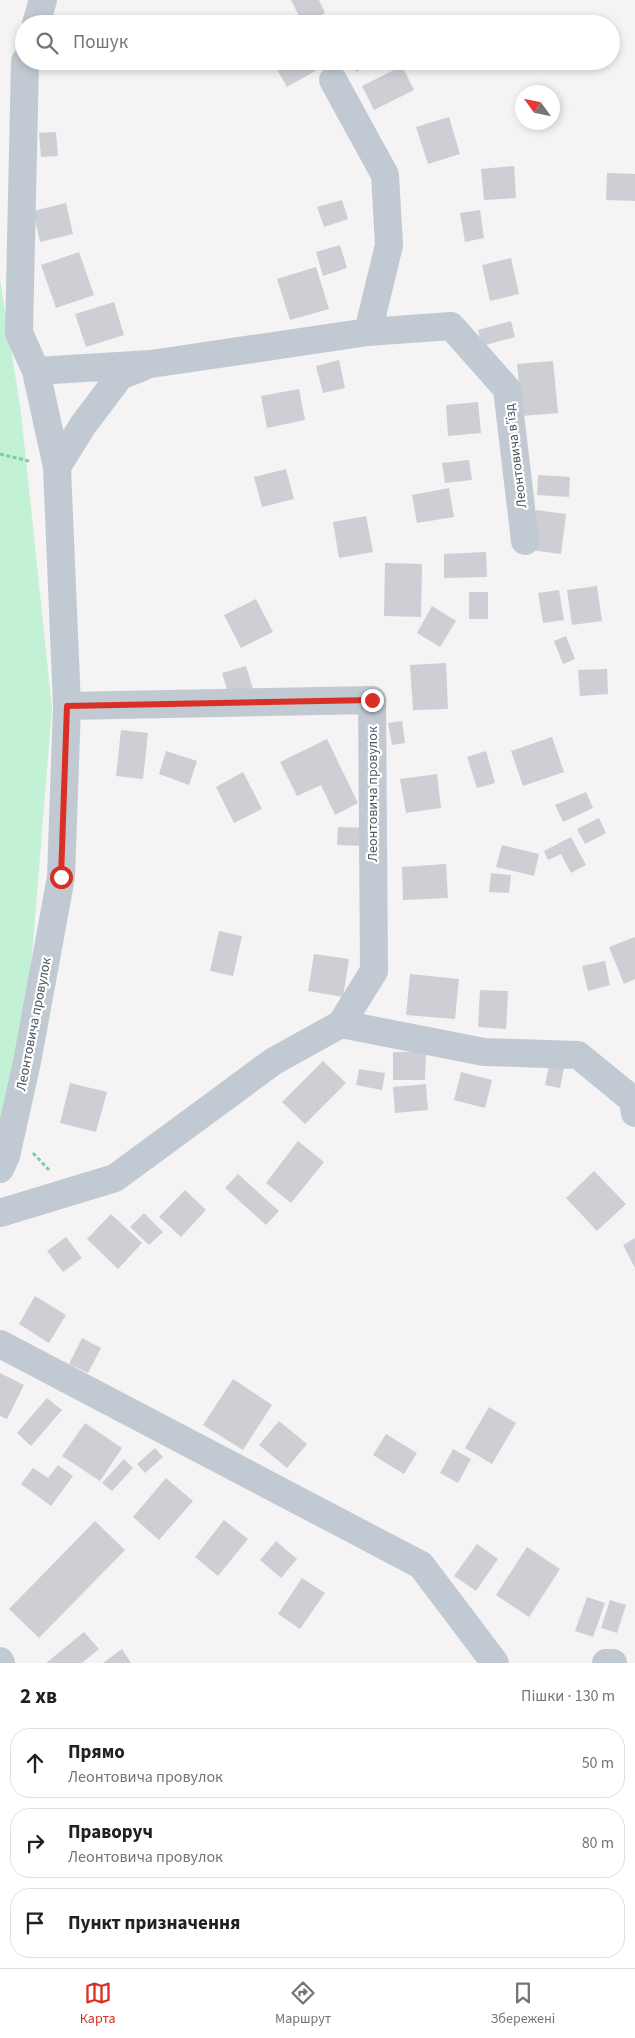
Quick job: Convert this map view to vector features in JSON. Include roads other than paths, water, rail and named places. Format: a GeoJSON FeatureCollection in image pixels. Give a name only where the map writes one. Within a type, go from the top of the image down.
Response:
{"type":"FeatureCollection","features":[{"type":"Feature","properties":{"kind":"street"},"geometry":{"type":"LineString","coordinates":[[39,15],[43,0]]}},
{"type":"Feature","properties":{"kind":"street"},"geometry":{"type":"LineString","coordinates":[[25,70],[19,333],[36,371],[57,467],[67,706]]}},
{"type":"Feature","properties":{"kind":"street"},"geometry":{"type":"LineString","coordinates":[[333,80],[385,175],[389,246],[368,332]]}},
{"type":"Feature","properties":{"kind":"street","name":"Леонтовича в'їзд"},"geometry":{"type":"LineString","coordinates":[[151,364],[368,332],[451,326],[507,389],[525,541]]}},
{"type":"Feature","properties":{"kind":"street"},"geometry":{"type":"LineString","coordinates":[[36,371],[151,364]]}},
{"type":"Feature","properties":{"kind":"street"},"geometry":{"type":"LineString","coordinates":[[57,467],[83,425],[120,376],[151,364]]}},
{"type":"Feature","properties":{"kind":"street","name":"Леонтовича провулок"},"geometry":{"type":"LineString","coordinates":[[0,1170],[6,1156],[27,1062],[61,877],[67,706],[372,700],[374,972],[341,1024],[274,1061],[115,1178],[0,1213]]}},
{"type":"Feature","properties":{"kind":"street"},"geometry":{"type":"LineString","coordinates":[[341,1024],[484,1052],[578,1055],[633,1100],[635,1113]]}},
{"type":"Feature","properties":{"kind":"street"},"geometry":{"type":"LineString","coordinates":[[0,1344],[421,1565],[496,1663]]}},
{"type":"Feature","properties":{"kind":"street"},"geometry":{"type":"LineString","coordinates":[[606,1663],[613,1663]]}}]}
